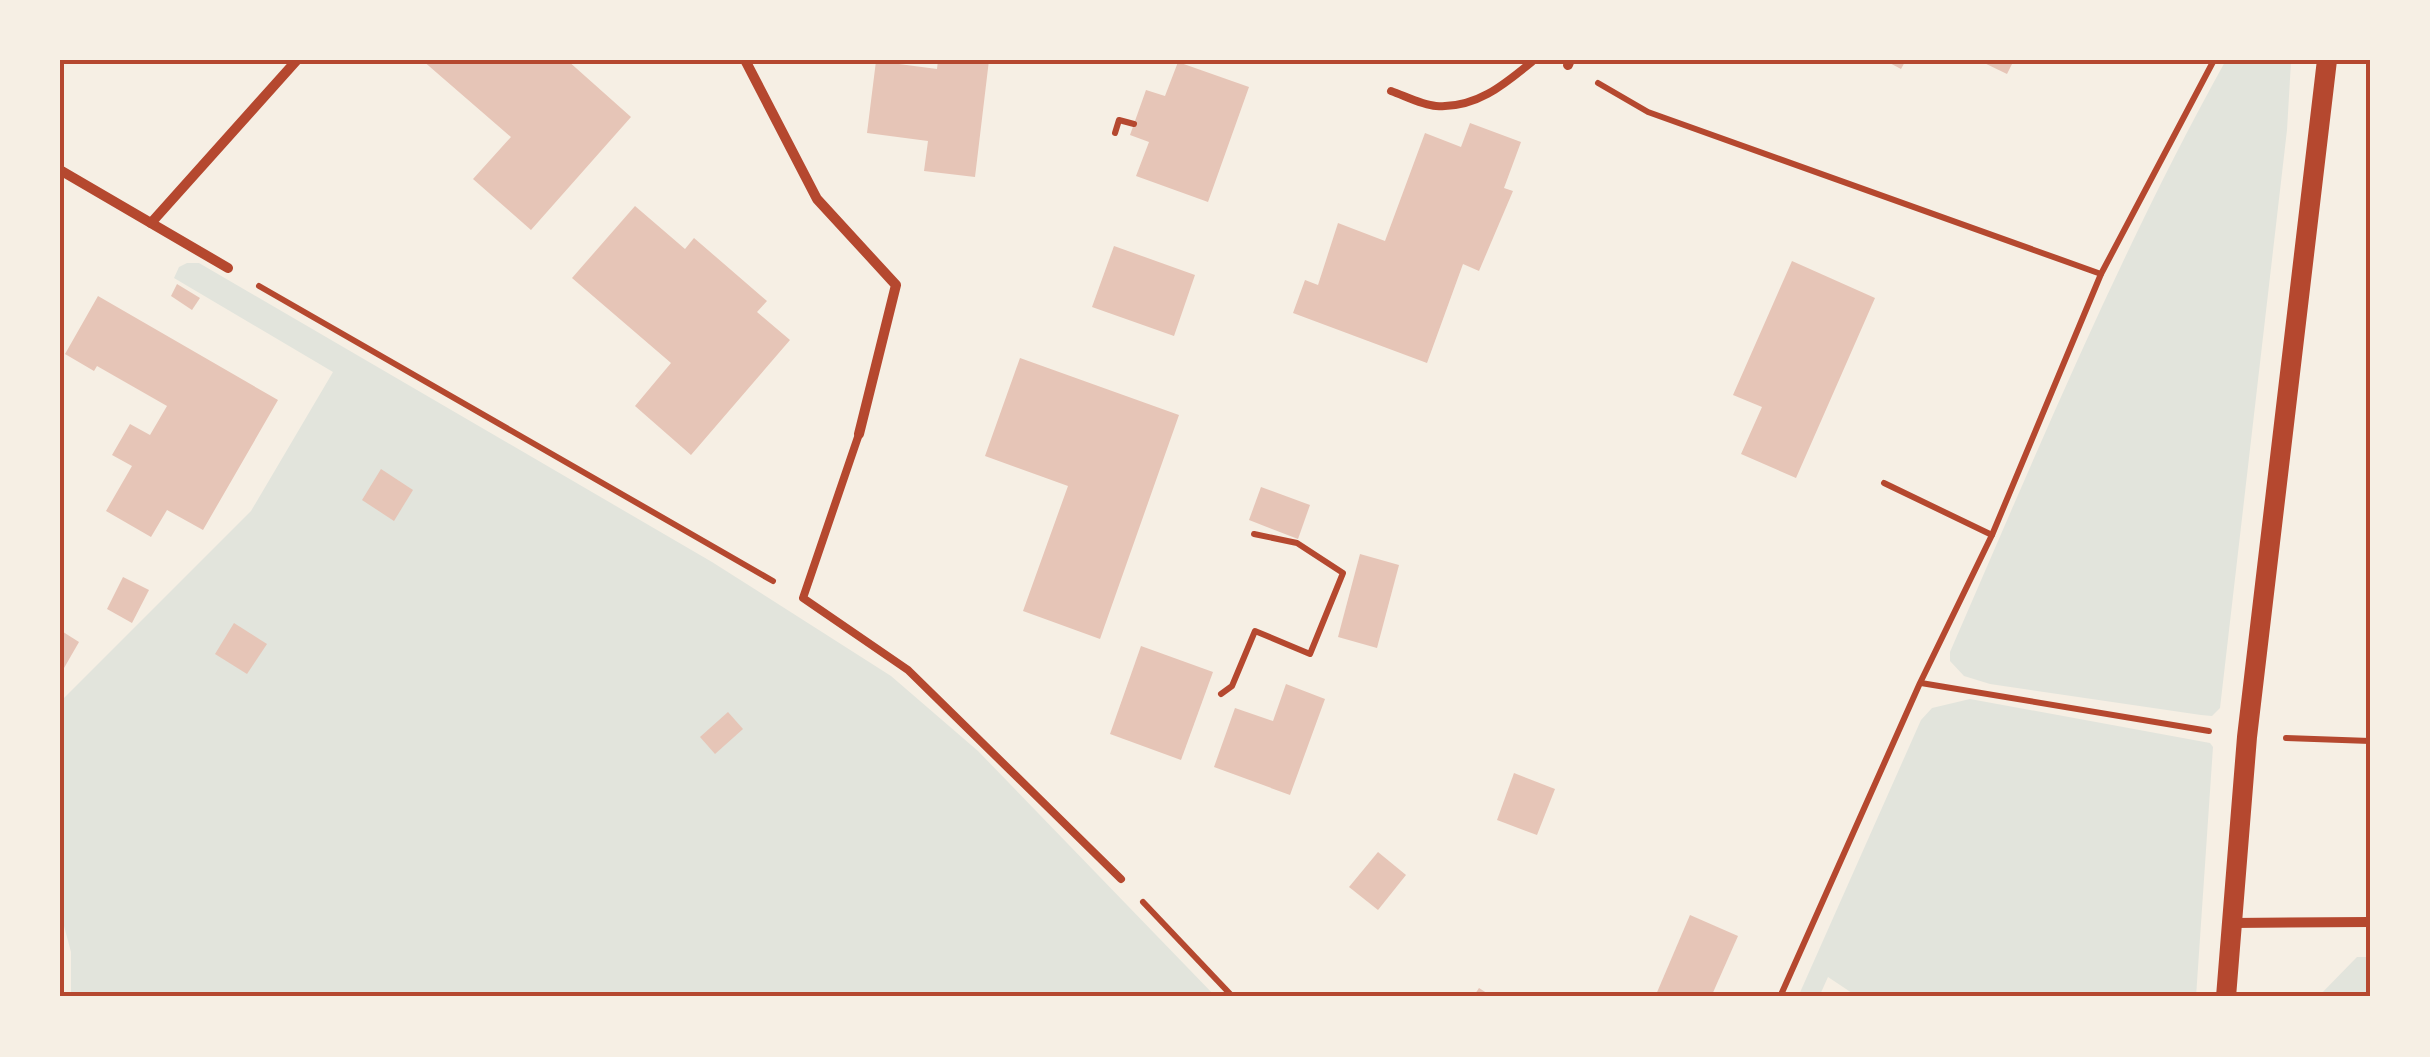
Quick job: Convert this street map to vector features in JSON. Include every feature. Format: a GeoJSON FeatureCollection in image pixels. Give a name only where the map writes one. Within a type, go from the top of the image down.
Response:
{"type":"FeatureCollection","features":[{"type":"Feature","properties":{"kind":"main road"},"geometry":{"type":"LineString","coordinates":[[2226,997],[2248,737],[2328,60]]}},
{"type":"Feature","properties":{"kind":"street"},"geometry":{"type":"LineString","coordinates":[[152,224],[297,60]]}},
{"type":"Feature","properties":{"kind":"street"},"geometry":{"type":"LineString","coordinates":[[746,60],[817,199],[896,285],[859,434]]}},
{"type":"Feature","properties":{"kind":"street"},"geometry":{"type":"LineString","coordinates":[[60,170],[228,268]]}},
{"type":"Feature","properties":{"kind":"street"},"geometry":{"type":"LineString","coordinates":[[2233,923],[2370,922]]}},
{"type":"Feature","properties":{"kind":"lane"},"geometry":{"type":"LineString","coordinates":[[1391,91],[1435,106],[1472,102],[1505,84],[1534,60]]}},
{"type":"Feature","properties":{"kind":"lane"},"geometry":{"type":"LineString","coordinates":[[859,434],[803,598],[908,670],[1121,879]]}},
{"type":"Feature","properties":{"kind":"path"},"geometry":{"type":"LineString","coordinates":[[1780,997],[1920,683],[1992,534],[2101,274],[2214,60]]}},
{"type":"Feature","properties":{"kind":"path"},"geometry":{"type":"LineString","coordinates":[[1569,63],[1648,112],[2101,274]]}},
{"type":"Feature","properties":{"kind":"path"},"geometry":{"type":"LineString","coordinates":[[1115,133],[1119,120],[1134,124]]}},
{"type":"Feature","properties":{"kind":"path"},"geometry":{"type":"LineString","coordinates":[[228,268],[803,598]]}},
{"type":"Feature","properties":{"kind":"path"},"geometry":{"type":"LineString","coordinates":[[1884,483],[1992,534]]}},
{"type":"Feature","properties":{"kind":"path"},"geometry":{"type":"LineString","coordinates":[[1221,694],[1232,686],[1255,631],[1310,654],[1343,573],[1296,543],[1254,534]]}},
{"type":"Feature","properties":{"kind":"path"},"geometry":{"type":"LineString","coordinates":[[1920,683],[2248,737],[2370,741]]}},
{"type":"Feature","properties":{"kind":"path"},"geometry":{"type":"LineString","coordinates":[[1121,879],[1233,997]]}},
{"type":"Feature","properties":{"kind":"shaded area"},"geometry":{"type":"Polygon","coordinates":[[[2226,60],[2291,62],[2287,130],[2220,708],[2212,716],[2201,715],[1990,684],[1964,676],[1950,661],[1950,652],[2115,279],[2226,60]]]}},
{"type":"Feature","properties":{"kind":"shaded area"},"geometry":{"type":"Polygon","coordinates":[[[199,263],[712,562],[891,676],[978,751],[1216,997],[71,997],[71,952],[60,911],[60,702],[251,511],[333,372],[174,278],[179,267],[199,263]]]}},
{"type":"Feature","properties":{"kind":"shaded area"},"geometry":{"type":"Polygon","coordinates":[[[1970,699],[2210,743],[2213,747],[2196,997],[1858,997],[1828,977],[1819,997],[1798,997],[1921,720],[1932,708],[1970,699]]]}},
{"type":"Feature","properties":{"kind":"shaded area"},"geometry":{"type":"Polygon","coordinates":[[[2357,957],[2370,957],[2370,997],[2318,997],[2357,957]]]}},
{"type":"Feature","properties":{"kind":"building"},"geometry":{"type":"Polygon","coordinates":[[[422,60],[567,60],[631,117],[531,230],[473,179],[511,137],[422,60]]]}},
{"type":"Feature","properties":{"kind":"building"},"geometry":{"type":"Polygon","coordinates":[[[938,60],[989,60],[975,177],[924,171],[928,141],[867,133],[876,61],[937,69],[938,60]]]}},
{"type":"Feature","properties":{"kind":"building"},"geometry":{"type":"Polygon","coordinates":[[[1884,60],[1906,60],[1901,69],[1884,60]]]}},
{"type":"Feature","properties":{"kind":"building"},"geometry":{"type":"Polygon","coordinates":[[[1978,60],[2014,60],[2007,74],[1978,60]]]}},
{"type":"Feature","properties":{"kind":"building"},"geometry":{"type":"Polygon","coordinates":[[[1178,62],[1249,87],[1208,202],[1136,176],[1149,142],[1130,135],[1146,90],[1165,96],[1178,62]]]}},
{"type":"Feature","properties":{"kind":"building"},"geometry":{"type":"Polygon","coordinates":[[[1470,123],[1521,142],[1504,188],[1513,191],[1479,271],[1463,264],[1427,363],[1293,313],[1305,280],[1318,285],[1338,223],[1385,241],[1425,133],[1461,147],[1470,123]]]}},
{"type":"Feature","properties":{"kind":"building"},"geometry":{"type":"Polygon","coordinates":[[[635,206],[685,249],[694,238],[767,301],[757,312],[790,340],[691,455],[635,406],[671,363],[572,278],[635,206]]]}},
{"type":"Feature","properties":{"kind":"building"},"geometry":{"type":"Polygon","coordinates":[[[1114,246],[1195,275],[1174,336],[1092,307],[1114,246]]]}},
{"type":"Feature","properties":{"kind":"building"},"geometry":{"type":"Polygon","coordinates":[[[1792,261],[1875,298],[1796,478],[1741,454],[1762,407],[1733,395],[1792,261]]]}},
{"type":"Feature","properties":{"kind":"building"},"geometry":{"type":"Polygon","coordinates":[[[177,284],[200,298],[192,310],[171,296],[177,284]]]}},
{"type":"Feature","properties":{"kind":"building"},"geometry":{"type":"Polygon","coordinates":[[[98,296],[278,400],[203,530],[167,510],[151,537],[106,511],[132,466],[112,455],[130,424],[150,435],[167,406],[97,366],[94,371],[65,354],[98,296]]]}},
{"type":"Feature","properties":{"kind":"building"},"geometry":{"type":"Polygon","coordinates":[[[1020,358],[1179,415],[1100,639],[1023,611],[1068,486],[985,456],[1020,358]]]}},
{"type":"Feature","properties":{"kind":"building"},"geometry":{"type":"Polygon","coordinates":[[[381,469],[413,490],[394,521],[362,500],[381,469]]]}},
{"type":"Feature","properties":{"kind":"building"},"geometry":{"type":"Polygon","coordinates":[[[1261,487],[1310,505],[1298,539],[1249,520],[1261,487]]]}},
{"type":"Feature","properties":{"kind":"building"},"geometry":{"type":"Polygon","coordinates":[[[1360,554],[1399,565],[1377,648],[1338,637],[1360,554]]]}},
{"type":"Feature","properties":{"kind":"building"},"geometry":{"type":"Polygon","coordinates":[[[123,577],[149,590],[132,623],[107,609],[123,577]]]}},
{"type":"Feature","properties":{"kind":"building"},"geometry":{"type":"Polygon","coordinates":[[[234,623],[267,644],[247,674],[215,654],[234,623]]]}},
{"type":"Feature","properties":{"kind":"building"},"geometry":{"type":"Polygon","coordinates":[[[60,630],[79,642],[60,675],[60,630]]]}},
{"type":"Feature","properties":{"kind":"building"},"geometry":{"type":"Polygon","coordinates":[[[1141,646],[1213,672],[1181,760],[1110,734],[1141,646]]]}},
{"type":"Feature","properties":{"kind":"building"},"geometry":{"type":"Polygon","coordinates":[[[1286,684],[1325,699],[1290,795],[1214,767],[1235,708],[1273,721],[1286,684]]]}},
{"type":"Feature","properties":{"kind":"building"},"geometry":{"type":"Polygon","coordinates":[[[728,712],[743,729],[715,754],[700,737],[728,712]]]}},
{"type":"Feature","properties":{"kind":"building"},"geometry":{"type":"Polygon","coordinates":[[[1514,773],[1555,789],[1537,835],[1497,820],[1514,773]]]}},
{"type":"Feature","properties":{"kind":"building"},"geometry":{"type":"Polygon","coordinates":[[[1378,852],[1406,875],[1378,910],[1349,887],[1378,852]]]}},
{"type":"Feature","properties":{"kind":"building"},"geometry":{"type":"Polygon","coordinates":[[[1690,915],[1738,936],[1711,997],[1655,997],[1690,915]]]}},
{"type":"Feature","properties":{"kind":"building"},"geometry":{"type":"Polygon","coordinates":[[[1479,988],[1493,997],[1473,997],[1479,988]]]}}]}
